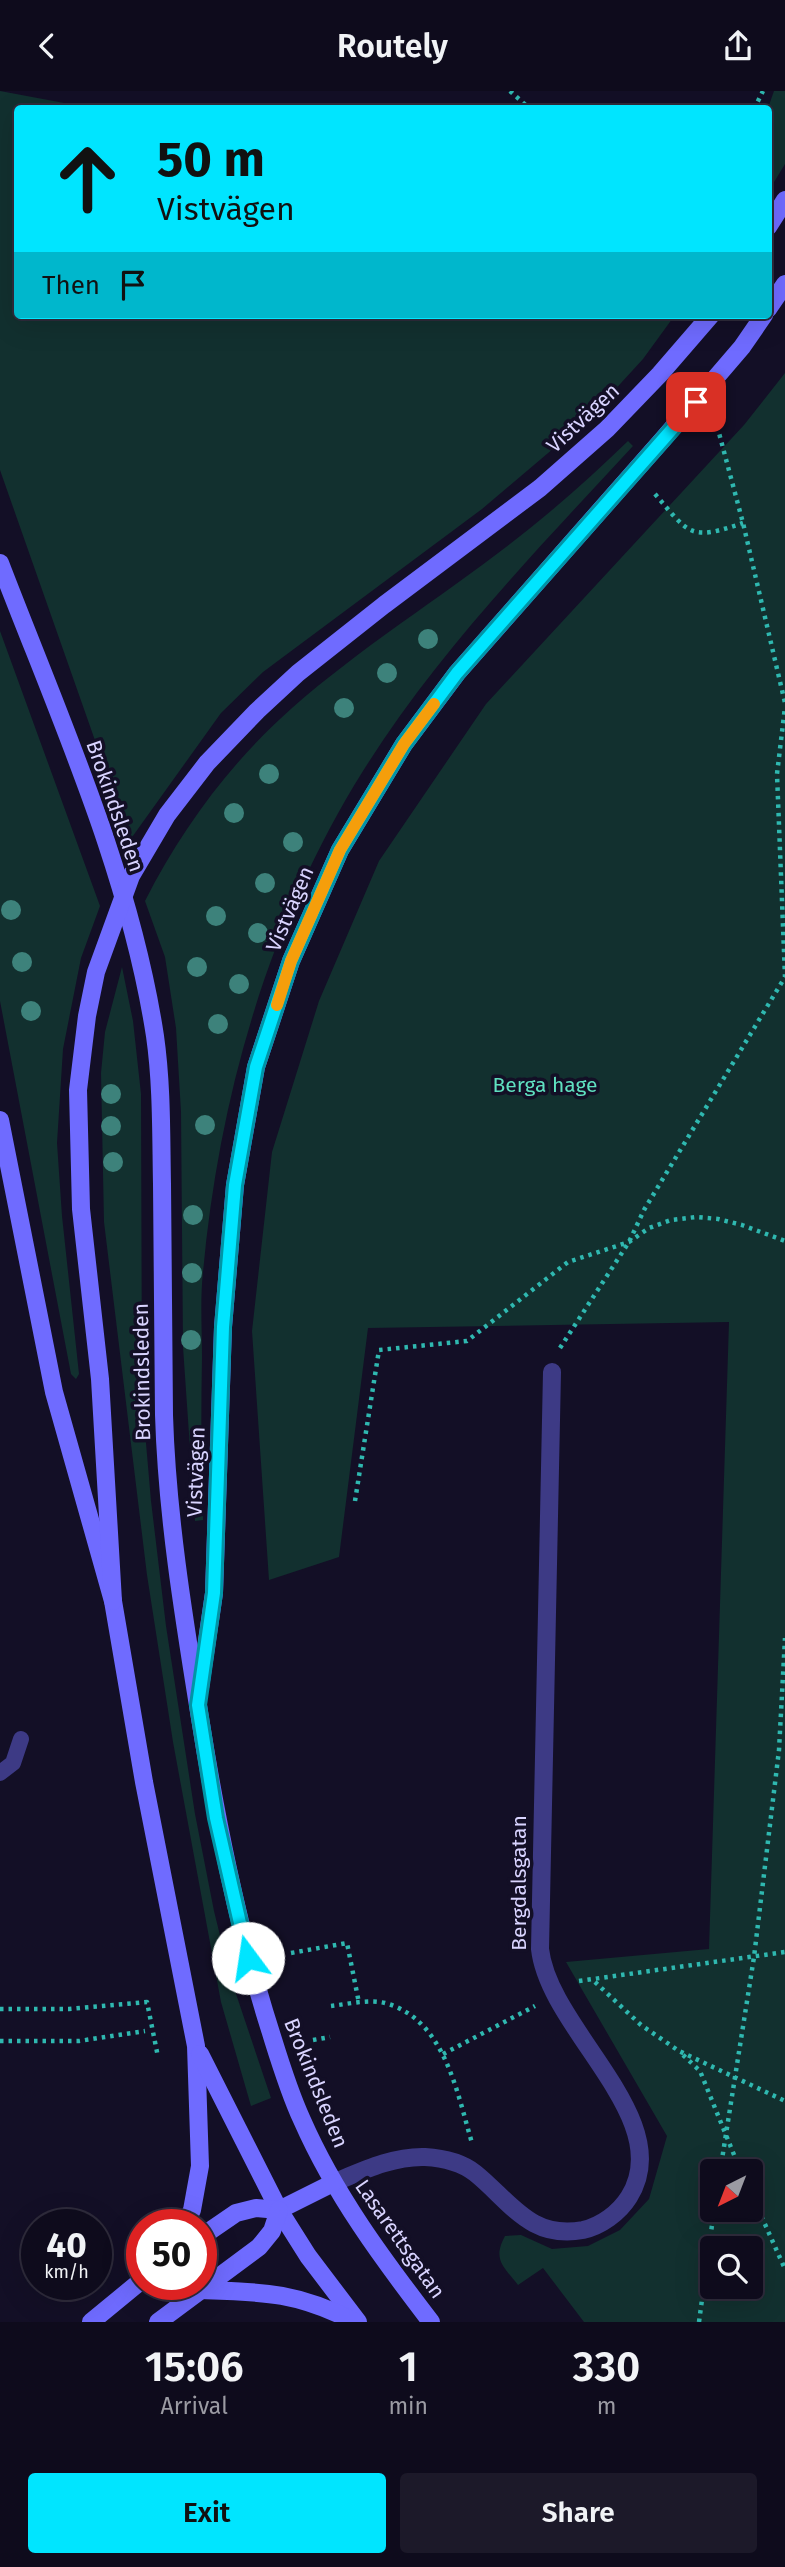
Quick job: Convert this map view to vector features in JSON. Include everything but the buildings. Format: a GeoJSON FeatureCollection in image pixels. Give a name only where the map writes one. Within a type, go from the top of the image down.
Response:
{"type":"FeatureCollection","features":[{"type":"Feature","properties":{"kind":"main road"},"geometry":{"type":"LineString","coordinates":[[772,221],[785,200]]}},
{"type":"Feature","properties":{"kind":"main road"},"geometry":{"type":"LineString","coordinates":[[772,303],[785,284]]}},
{"type":"Feature","properties":{"kind":"main road","name":"Vistvägen"},"geometry":{"type":"LineString","coordinates":[[113,1601],[100,1379],[81,1209],[78,1090],[87,1016],[96,972],[131,876],[167,815],[207,763],[257,711],[298,673],[384,605],[540,488],[597,438],[660,374],[708,319]]}},
{"type":"Feature","properties":{"kind":"main road","name":"Vistvägen"},"geometry":{"type":"LineString","coordinates":[[198,1705],[214,1593],[223,1327],[235,1185],[256,1067],[291,961],[340,850],[404,744],[457,673],[682,418],[743,347],[761,319]]}},
{"type":"Feature","properties":{"kind":"main road","name":"Brokindsleden"},"geometry":{"type":"LineString","coordinates":[[0,563],[103,831],[142,967],[153,1028],[161,1119],[164,1421],[173,1520],[198,1705],[221,1843],[254,1979],[302,2120],[333,2183]]}},
{"type":"Feature","properties":{"kind":"main road"},"geometry":{"type":"LineString","coordinates":[[0,1120],[54,1392],[113,1601],[144,1782],[196,2046],[200,2166],[192,2209]]}},
{"type":"Feature","properties":{"kind":"main road"},"geometry":{"type":"LineString","coordinates":[[196,2046],[279,2210],[308,2256],[356,2322]]}},
{"type":"Feature","properties":{"kind":"main road"},"geometry":{"type":"LineString","coordinates":[[217,2226],[236,2213],[257,2208],[279,2210],[333,2183]]}},
{"type":"Feature","properties":{"kind":"main road","name":"Lasarettsgatan"},"geometry":{"type":"LineString","coordinates":[[333,2183],[371,2243],[431,2322]]}},
{"type":"Feature","properties":{"kind":"main road"},"geometry":{"type":"LineString","coordinates":[[217,2278],[259,2247],[272,2231],[279,2210]]}},
{"type":"Feature","properties":{"kind":"main road"},"geometry":{"type":"LineString","coordinates":[[217,2291],[273,2293],[299,2298],[356,2322]]}},
{"type":"Feature","properties":{"kind":"main road"},"geometry":{"type":"LineString","coordinates":[[91,2322],[126,2293]]}},
{"type":"Feature","properties":{"kind":"main road"},"geometry":{"type":"LineString","coordinates":[[158,2322],[187,2300]]}},
{"type":"Feature","properties":{"kind":"street","name":"Bergdalsgatan"},"geometry":{"type":"LineString","coordinates":[[333,2183],[385,2162],[425,2157],[462,2165],[517,2213],[537,2226],[560,2231],[584,2230],[606,2221],[624,2206],[636,2185],[642,2163],[639,2139],[631,2115],[553,1989],[542,1961],[540,1912],[552,1372]]}},
{"type":"Feature","properties":{"kind":"lane"},"geometry":{"type":"LineString","coordinates":[[0,1773],[13,1763],[21,1739]]}},
{"type":"Feature","properties":{"kind":"path"},"geometry":{"type":"LineString","coordinates":[[510,91],[526,105]]}},
{"type":"Feature","properties":{"kind":"path"},"geometry":{"type":"LineString","coordinates":[[552,1372],[559,1350],[629,1242],[644,1210],[785,979],[776,774],[785,705],[731,480]]}},
{"type":"Feature","properties":{"kind":"path"},"geometry":{"type":"LineString","coordinates":[[655,494],[692,533],[712,533],[743,523]]}},
{"type":"Feature","properties":{"kind":"path"},"geometry":{"type":"LineString","coordinates":[[355,1501],[379,1350],[467,1341],[568,1262],[629,1242],[649,1228],[671,1220],[696,1217],[742,1225],[785,1241]]}},
{"type":"Feature","properties":{"kind":"path"},"geometry":{"type":"LineString","coordinates":[[722,2159],[754,1957],[779,1750],[785,1638]]}},
{"type":"Feature","properties":{"kind":"path"},"geometry":{"type":"LineString","coordinates":[[291,1953],[347,1943],[359,2003]]}},
{"type":"Feature","properties":{"kind":"path"},"geometry":{"type":"LineString","coordinates":[[443,2054],[553,1989],[785,1952]]}},
{"type":"Feature","properties":{"kind":"path"},"geometry":{"type":"LineString","coordinates":[[594,1981],[641,2025],[679,2051],[785,2101]]}},
{"type":"Feature","properties":{"kind":"path"},"geometry":{"type":"LineString","coordinates":[[331,2005],[372,2001],[387,2003],[416,2021],[443,2054],[461,2100],[471,2140],[487,2185]]}},
{"type":"Feature","properties":{"kind":"path"},"geometry":{"type":"LineString","coordinates":[[0,2009],[69,2009],[147,2002],[158,2057]]}},
{"type":"Feature","properties":{"kind":"path"},"geometry":{"type":"LineString","coordinates":[[0,2041],[79,2041],[145,2031]]}},
{"type":"Feature","properties":{"kind":"path"},"geometry":{"type":"LineString","coordinates":[[313,2040],[330,2037]]}},
{"type":"Feature","properties":{"kind":"path"},"geometry":{"type":"LineString","coordinates":[[679,2051],[700,2071],[735,2159]]}},
{"type":"Feature","properties":{"kind":"path"},"geometry":{"type":"LineString","coordinates":[[763,2220],[785,2269]]}},
{"type":"Feature","properties":{"kind":"path"},"geometry":{"type":"LineString","coordinates":[[698,2322],[713,2223]]}},
{"type":"Feature","properties":{"kind":"green space"},"geometry":{"type":"Polygon","coordinates":[[[0,91],[75,105],[14,105],[14,319],[672,319],[643,359],[599,407],[554,448],[482,509],[263,672],[221,713],[130,840],[0,470],[0,91]]]}},
{"type":"Feature","properties":{"kind":"green space"},"geometry":{"type":"Polygon","coordinates":[[[774,91],[785,91],[785,164],[772,185],[772,105],[769,105],[774,91]]]}},
{"type":"Feature","properties":{"kind":"green space","name":"Berga hage"},"geometry":{"type":"Polygon","coordinates":[[[785,373],[785,2322],[584,2322],[543,2268],[518,2285],[504,2268],[500,2257],[505,2236],[521,2235],[552,2249],[588,2246],[620,2230],[649,2199],[667,2136],[566,1962],[709,1949],[729,1322],[368,1328],[339,1557],[269,1580],[252,1331],[272,1152],[319,1001],[379,861],[486,704],[744,425],[785,373]]]}},
{"type":"Feature","properties":{"kind":"green space"},"geometry":{"type":"Polygon","coordinates":[[[628,441],[633,446],[490,602],[423,684],[392,727],[330,828],[275,949],[236,1076],[211,1206],[202,1293],[203,1520],[195,1521],[183,1347],[181,1112],[176,1028],[165,957],[145,901],[175,848],[210,797],[248,751],[292,708],[350,661],[529,529],[628,441]]]}},
{"type":"Feature","properties":{"kind":"green space"},"geometry":{"type":"Polygon","coordinates":[[[0,631],[100,906],[81,958],[63,1049],[57,1143],[79,1374],[76,1379],[71,1374],[0,1001],[0,631]]]}},
{"type":"Feature","properties":{"kind":"green space"},"geometry":{"type":"Polygon","coordinates":[[[122,967],[133,1021],[141,1094],[142,1397],[151,1501],[166,1626],[195,1814],[214,1911],[230,1976],[271,2098],[251,2106],[221,2002],[173,1742],[147,1575],[104,1222],[101,1073],[105,1032],[122,967]]]}},
{"type":"Feature","properties":{"kind":"slow traffic"},"geometry":{"type":"LineString","coordinates":[[277,1005],[291,961],[340,850],[404,744],[434,704]]}},
{"type":"Feature","properties":{"kind":"route"},"geometry":{"type":"LineString","coordinates":[[248,1958],[216,1818],[198,1705],[214,1593],[223,1327],[235,1185],[256,1067],[291,961],[340,850],[404,744],[457,673],[696,402]]}}]}
